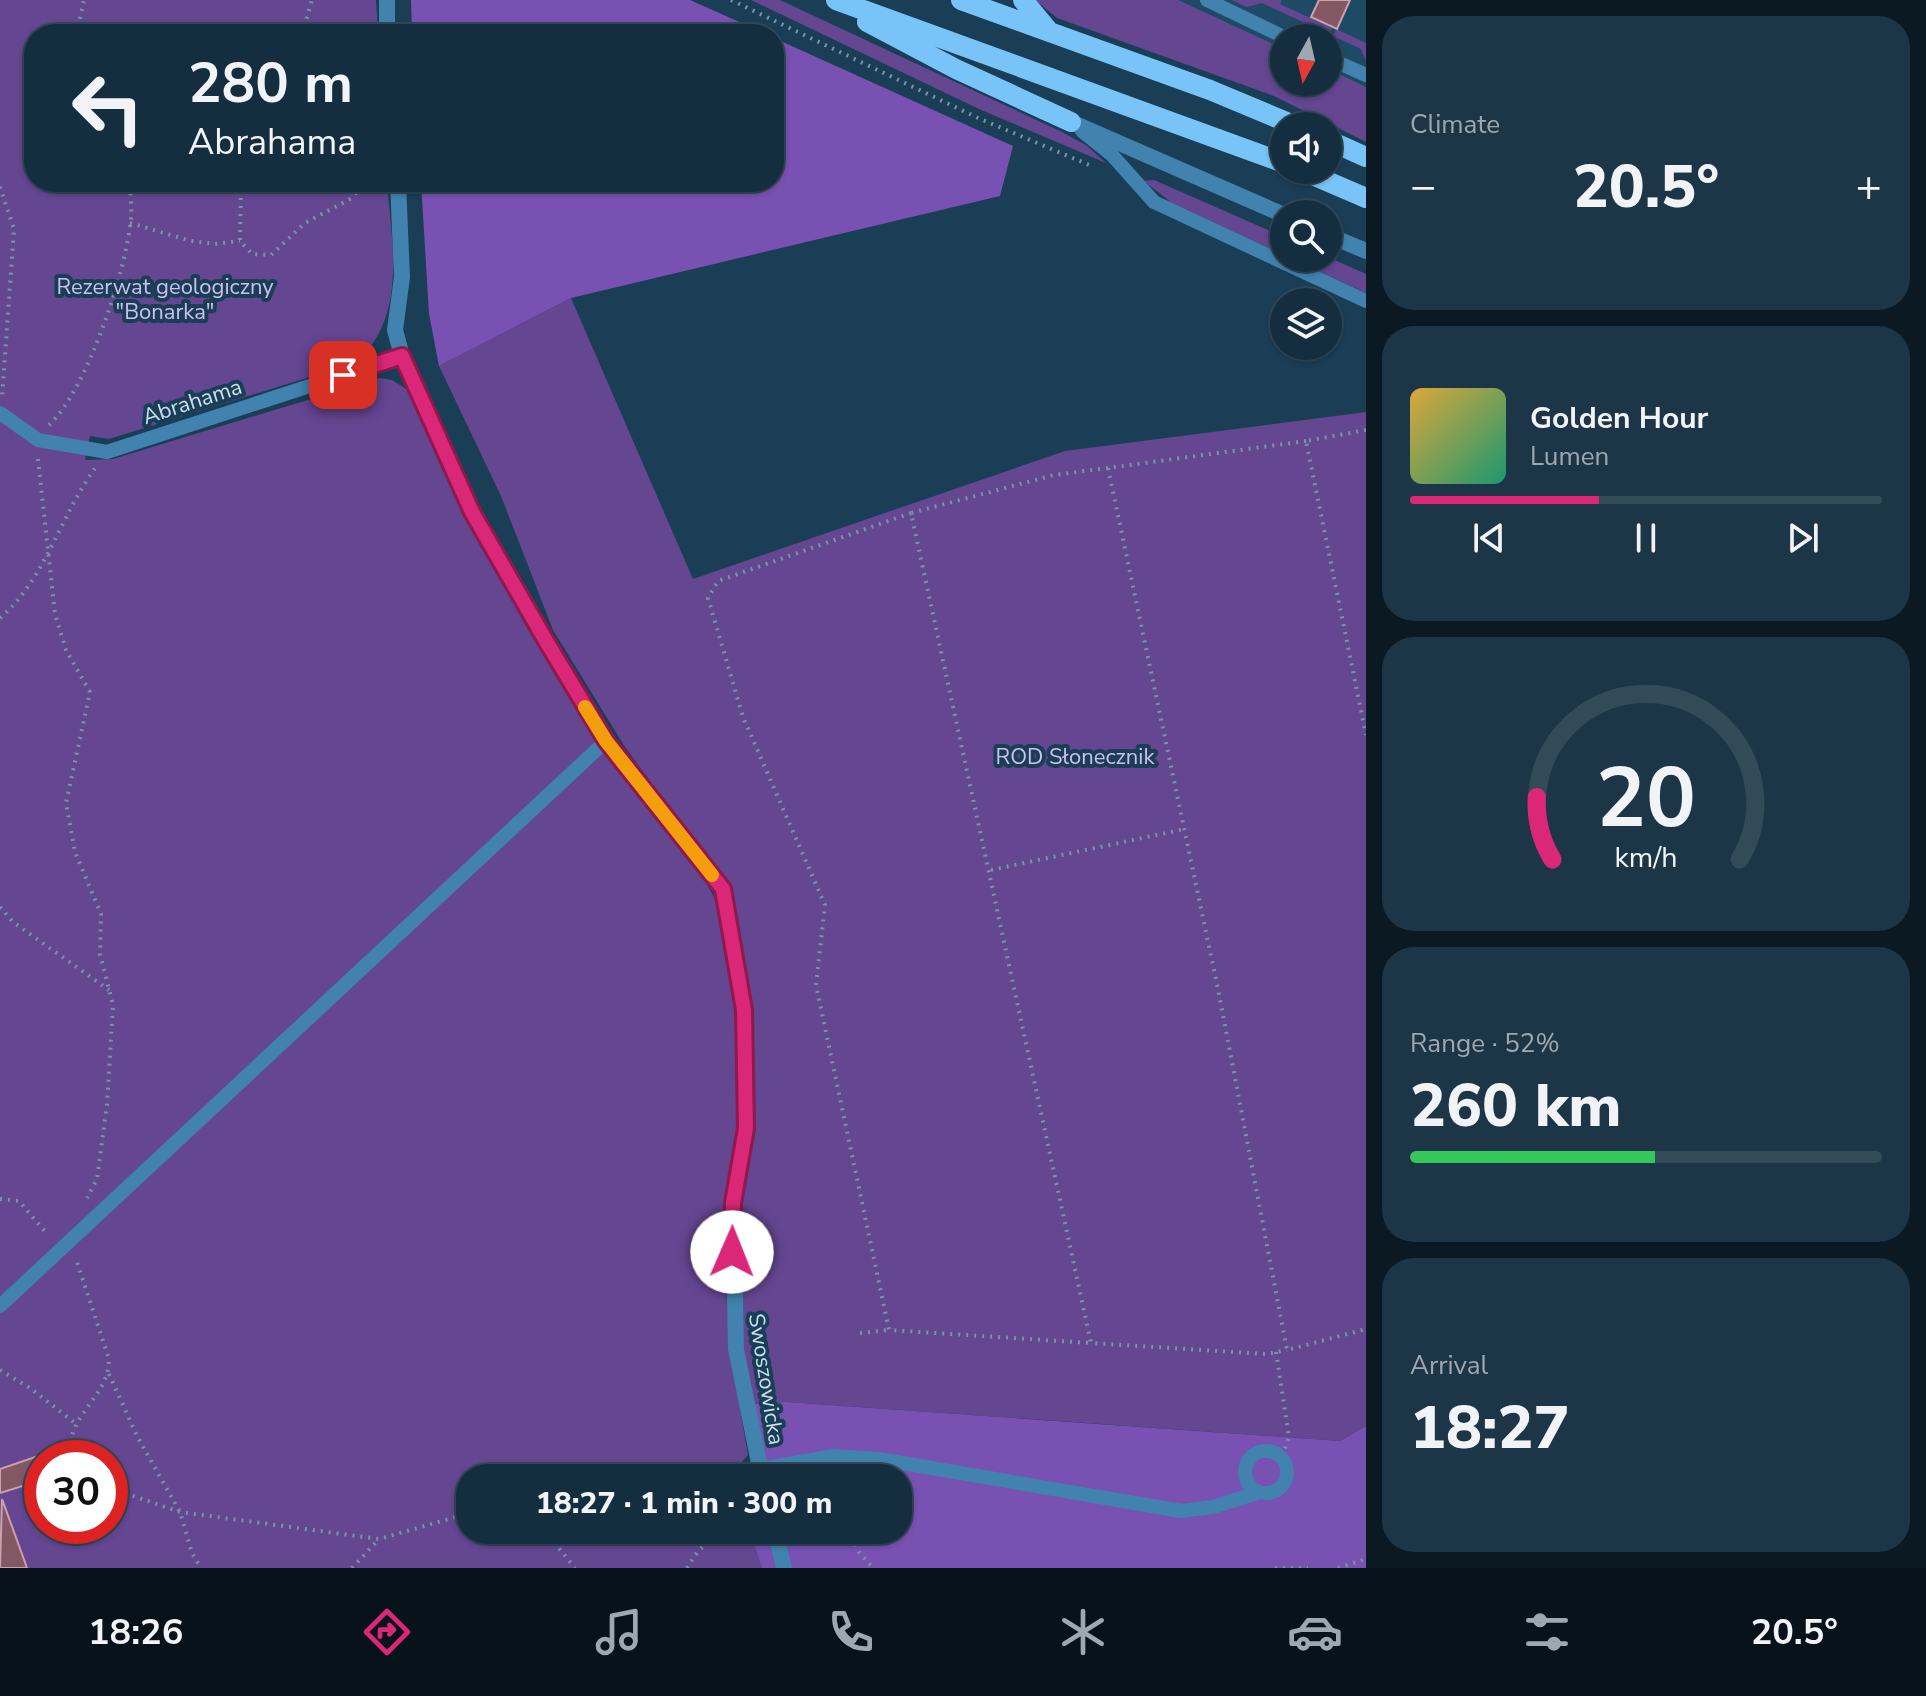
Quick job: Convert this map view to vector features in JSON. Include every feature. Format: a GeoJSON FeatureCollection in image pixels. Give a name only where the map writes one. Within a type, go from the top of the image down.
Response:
{"type":"FeatureCollection","features":[{"type":"Feature","properties":{"kind":"main road"},"geometry":{"type":"LineString","coordinates":[[825,0],[956,69],[1071,122]]}},
{"type":"Feature","properties":{"kind":"main road"},"geometry":{"type":"LineString","coordinates":[[836,0],[1270,158]]}},
{"type":"Feature","properties":{"kind":"main road"},"geometry":{"type":"LineString","coordinates":[[961,0],[1210,90],[1270,115]]}},
{"type":"Feature","properties":{"kind":"main road"},"geometry":{"type":"LineString","coordinates":[[1023,0],[1053,35]]}},
{"type":"Feature","properties":{"kind":"main road"},"geometry":{"type":"LineString","coordinates":[[1342,146],[1366,157]]}},
{"type":"Feature","properties":{"kind":"main road"},"geometry":{"type":"LineString","coordinates":[[1334,184],[1366,198]]}},
{"type":"Feature","properties":{"kind":"street"},"geometry":{"type":"LineString","coordinates":[[387,0],[387,24]]}},
{"type":"Feature","properties":{"kind":"street"},"geometry":{"type":"LineString","coordinates":[[1071,122],[1270,209]]}},
{"type":"Feature","properties":{"kind":"street","name":"Swoszowicka"},"geometry":{"type":"LineString","coordinates":[[398,192],[402,264],[395,330],[402,356],[472,512],[606,741],[723,889],[744,1010],[746,1128],[733,1203],[736,1349],[759,1464]]}},
{"type":"Feature","properties":{"kind":"street"},"geometry":{"type":"LineString","coordinates":[[1342,241],[1366,251]]}},
{"type":"Feature","properties":{"kind":"street"},"geometry":{"type":"LineString","coordinates":[[778,1544],[784,1568]]}},
{"type":"Feature","properties":{"kind":"lane"},"geometry":{"type":"LineString","coordinates":[[1207,0],[1270,30]]}},
{"type":"Feature","properties":{"kind":"lane"},"geometry":{"type":"LineString","coordinates":[[1342,64],[1366,75]]}},
{"type":"Feature","properties":{"kind":"lane"},"geometry":{"type":"LineString","coordinates":[[1071,122],[1102,146],[1154,202],[1366,301]]}},
{"type":"Feature","properties":{"kind":"lane","name":"Abrahama"},"geometry":{"type":"LineString","coordinates":[[0,413],[35,438],[107,452],[402,356]]}},
{"type":"Feature","properties":{"kind":"lane"},"geometry":{"type":"LineString","coordinates":[[0,1306],[606,741]]}},
{"type":"Feature","properties":{"kind":"lane"},"geometry":{"type":"LineString","coordinates":[[912,1465],[1181,1511],[1213,1507],[1260,1492],[1274,1492],[1285,1484],[1288,1470],[1282,1457],[1263,1451],[1247,1464],[1248,1484],[1260,1492]]}},
{"type":"Feature","properties":{"kind":"lane"},"geometry":{"type":"LineString","coordinates":[[799,1464],[833,1456],[908,1464]]}},
{"type":"Feature","properties":{"kind":"path"},"geometry":{"type":"LineString","coordinates":[[79,24],[84,0]]}},
{"type":"Feature","properties":{"kind":"path"},"geometry":{"type":"LineString","coordinates":[[305,24],[312,0]]}},
{"type":"Feature","properties":{"kind":"path"},"geometry":{"type":"LineString","coordinates":[[731,0],[781,24]]}},
{"type":"Feature","properties":{"kind":"path"},"geometry":{"type":"LineString","coordinates":[[784,25],[978,118],[1103,170]]}},
{"type":"Feature","properties":{"kind":"path"},"geometry":{"type":"LineString","coordinates":[[0,187],[14,229],[0,413]]}},
{"type":"Feature","properties":{"kind":"path"},"geometry":{"type":"LineString","coordinates":[[86,1226],[81,1220],[83,1206],[97,1179],[107,1105],[111,991],[100,954],[101,914],[75,852],[66,803],[90,692],[66,650],[55,614],[35,438],[58,416],[87,368],[124,259],[130,223],[130,192]]}},
{"type":"Feature","properties":{"kind":"path"},"geometry":{"type":"LineString","coordinates":[[241,192],[240,241],[252,254],[271,255],[305,223],[352,198],[356,192]]}},
{"type":"Feature","properties":{"kind":"path"},"geometry":{"type":"LineString","coordinates":[[130,223],[191,241],[215,244],[240,241]]}},
{"type":"Feature","properties":{"kind":"path"},"geometry":{"type":"LineString","coordinates":[[889,1330],[816,985],[825,905],[743,717],[708,598],[718,581],[911,513],[1054,475],[1366,430]]}},
{"type":"Feature","properties":{"kind":"path"},"geometry":{"type":"LineString","coordinates":[[1306,441],[1366,735]]}},
{"type":"Feature","properties":{"kind":"path"},"geometry":{"type":"LineString","coordinates":[[0,618],[26,593],[78,492],[107,452]]}},
{"type":"Feature","properties":{"kind":"path"},"geometry":{"type":"LineString","coordinates":[[1108,468],[1185,829],[1287,1350]]}},
{"type":"Feature","properties":{"kind":"path"},"geometry":{"type":"LineString","coordinates":[[911,513],[1091,1343]]}},
{"type":"Feature","properties":{"kind":"path"},"geometry":{"type":"LineString","coordinates":[[990,870],[1185,829]]}},
{"type":"Feature","properties":{"kind":"path"},"geometry":{"type":"LineString","coordinates":[[0,907],[13,922],[111,991]]}},
{"type":"Feature","properties":{"kind":"path"},"geometry":{"type":"LineString","coordinates":[[0,1199],[19,1201],[65,1245],[109,1359],[109,1374],[137,1436],[180,1512],[192,1553],[201,1568]]}},
{"type":"Feature","properties":{"kind":"path"},"geometry":{"type":"LineString","coordinates":[[860,1333],[889,1330],[1176,1351],[1276,1352],[1366,1329]]}},
{"type":"Feature","properties":{"kind":"path"},"geometry":{"type":"LineString","coordinates":[[1276,1352],[1289,1437],[1282,1457]]}},
{"type":"Feature","properties":{"kind":"path"},"geometry":{"type":"LineString","coordinates":[[0,1370],[30,1388],[75,1423]]}},
{"type":"Feature","properties":{"kind":"path"},"geometry":{"type":"LineString","coordinates":[[70,1440],[75,1423],[93,1402],[109,1374]]}},
{"type":"Feature","properties":{"kind":"path"},"geometry":{"type":"LineString","coordinates":[[128,1494],[180,1512],[379,1539],[456,1517]]}},
{"type":"Feature","properties":{"kind":"path"},"geometry":{"type":"LineString","coordinates":[[352,1568],[379,1539]]}},
{"type":"Feature","properties":{"kind":"path"},"geometry":{"type":"LineString","coordinates":[[555,1544],[575,1568]]}},
{"type":"Feature","properties":{"kind":"path"},"geometry":{"type":"LineString","coordinates":[[687,1568],[706,1544]]}},
{"type":"Feature","properties":{"kind":"path"},"geometry":{"type":"LineString","coordinates":[[855,1544],[873,1568]]}},
{"type":"Feature","properties":{"kind":"path"},"geometry":{"type":"LineString","coordinates":[[1338,1568],[1366,1559]]}},
{"type":"Feature","properties":{"kind":"path"},"geometry":{"type":"LineString","coordinates":[[1275,1568],[1308,1568]]}},
{"type":"Feature","properties":{"kind":"shaded area"},"geometry":{"type":"Polygon","coordinates":[[[411,0],[690,0],[744,24],[412,24],[411,0]]]}},
{"type":"Feature","properties":{"kind":"shaded area"},"geometry":{"type":"Polygon","coordinates":[[[1140,0],[1366,0],[1366,117],[1316,96],[1342,96],[1342,24],[1270,24],[1270,77],[1129,18],[1140,0]]]}},
{"type":"Feature","properties":{"kind":"shaded area"},"geometry":{"type":"Polygon","coordinates":[[[784,43],[1013,146],[1000,196],[571,298],[439,366],[429,314],[422,192],[784,192],[784,43]]]}},
{"type":"Feature","properties":{"kind":"shaded area"},"geometry":{"type":"Polygon","coordinates":[[[787,1402],[1340,1441],[1366,1426],[1366,1568],[790,1568],[784,1544],[912,1544],[912,1464],[767,1464],[763,1460],[753,1404],[787,1402]]]}},
{"type":"Feature","properties":{"kind":"shaded area"},"geometry":{"type":"Polygon","coordinates":[[[754,1544],[773,1544],[779,1568],[762,1568],[754,1544]]]}},
{"type":"Feature","properties":{"kind":"green space","name":"Rezerwat geologiczny \"Bonarka\""},"geometry":{"type":"Polygon","coordinates":[[[0,0],[376,0],[377,24],[24,24],[24,192],[388,192],[393,245],[392,289],[381,329],[367,350],[339,368],[109,439],[90,436],[85,460],[113,459],[380,378],[392,380],[408,390],[477,536],[526,626],[612,761],[691,857],[717,902],[740,1018],[739,1120],[727,1200],[725,1272],[730,1351],[748,1455],[740,1464],[456,1464],[456,1544],[754,1544],[762,1568],[0,1568],[0,0]]]}},
{"type":"Feature","properties":{"kind":"green space"},"geometry":{"type":"Polygon","coordinates":[[[751,0],[780,0],[1060,131],[1086,145],[1106,163],[979,109],[751,0]]]}},
{"type":"Feature","properties":{"kind":"green space"},"geometry":{"type":"Polygon","coordinates":[[[1035,0],[1178,0],[1270,43],[1270,95],[1057,18],[1035,0]]]}},
{"type":"Feature","properties":{"kind":"green space"},"geometry":{"type":"Polygon","coordinates":[[[1231,0],[1282,0],[1280,4],[1323,24],[1307,24],[1262,3],[1247,7],[1231,0]]]}},
{"type":"Feature","properties":{"kind":"green space"},"geometry":{"type":"Polygon","coordinates":[[[1342,32],[1366,43],[1366,61],[1361,49],[1342,40],[1342,32]]]}},
{"type":"Feature","properties":{"kind":"green space"},"geometry":{"type":"Polygon","coordinates":[[[1342,76],[1366,87],[1366,142],[1342,130],[1342,112],[1306,112],[1274,96],[1342,96],[1342,76]]]}},
{"type":"Feature","properties":{"kind":"green space"},"geometry":{"type":"Polygon","coordinates":[[[1154,180],[1270,231],[1270,248],[1172,203],[1144,181],[1154,180]]]}},
{"type":"Feature","properties":{"kind":"green space"},"geometry":{"type":"Polygon","coordinates":[[[1342,263],[1366,274],[1366,293],[1321,272],[1342,272],[1342,263]]]}},
{"type":"Feature","properties":{"kind":"green space","name":"ROD Słonecznik"},"geometry":{"type":"Polygon","coordinates":[[[571,298],[693,579],[1065,451],[1366,412],[1366,1426],[1340,1441],[788,1402],[753,1404],[745,1367],[739,1277],[741,1202],[750,1127],[751,1019],[745,967],[728,887],[625,747],[553,630],[501,496],[439,366],[571,298]]]}},
{"type":"Feature","properties":{"kind":"building"},"geometry":{"type":"Polygon","coordinates":[[[1319,0],[1350,0],[1339,24],[1326,24],[1311,17],[1319,0]]]}},
{"type":"Feature","properties":{"kind":"building"},"geometry":{"type":"Polygon","coordinates":[[[24,1461],[24,1486],[0,1493],[0,1469],[24,1461]]]}},
{"type":"Feature","properties":{"kind":"building"},"geometry":{"type":"Polygon","coordinates":[[[2,1499],[22,1554],[27,1568],[0,1568],[2,1499]]]}},
{"type":"Feature","properties":{"kind":"slow traffic"},"geometry":{"type":"LineString","coordinates":[[585,707],[606,741],[712,875]]}},
{"type":"Feature","properties":{"kind":"route"},"geometry":{"type":"LineString","coordinates":[[343,375],[402,356],[472,512],[606,741],[723,889],[744,1010],[746,1128],[733,1203],[732,1252]]}}]}
